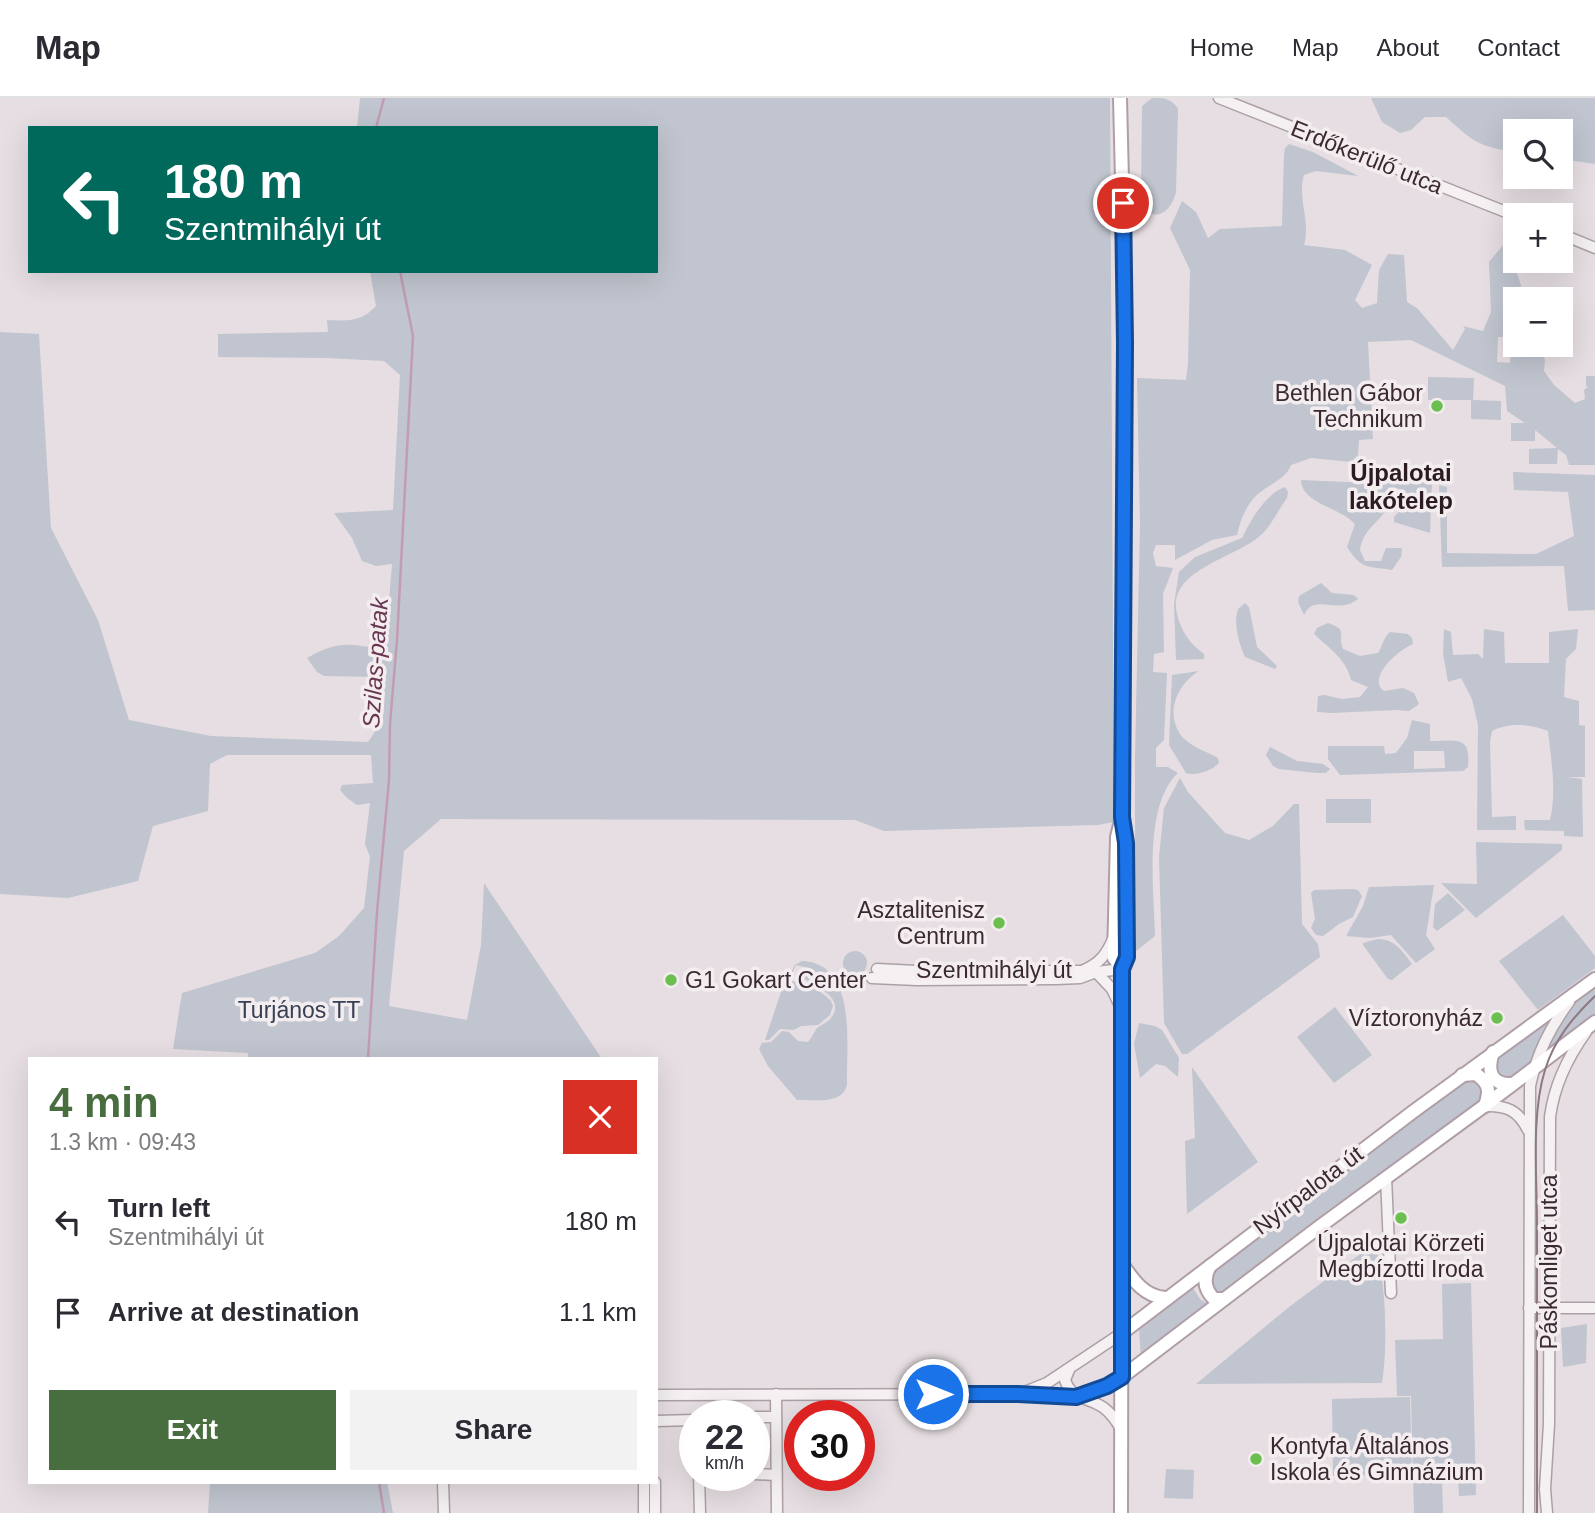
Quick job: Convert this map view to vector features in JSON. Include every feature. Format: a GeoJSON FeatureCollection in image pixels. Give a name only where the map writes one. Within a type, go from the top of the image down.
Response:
{"type":"FeatureCollection","features":[{"type":"Feature","properties":{"kind":"main road"},"geometry":{"type":"LineString","coordinates":[[1120,98],[1125,304],[1122,817],[1126,843],[1127,957],[1122,969],[1121,1008],[1121,1513]]}},
{"type":"Feature","properties":{"kind":"main road"},"geometry":{"type":"LineString","coordinates":[[1122,817],[1117,837],[1114,934],[1114,958],[1122,969]]}},
{"type":"Feature","properties":{"kind":"main road","name":"Nyírpalota út"},"geometry":{"type":"LineString","coordinates":[[1122,1333],[1461,1075],[1595,979]]}},
{"type":"Feature","properties":{"kind":"main road","name":"Nyírpalota út"},"geometry":{"type":"LineString","coordinates":[[1122,1377],[1595,1022]]}},
{"type":"Feature","properties":{"kind":"main road"},"geometry":{"type":"LineString","coordinates":[[1493,1052],[1489,1064],[1491,1075],[1500,1083],[1512,1084]]}},
{"type":"Feature","properties":{"kind":"main road"},"geometry":{"type":"LineString","coordinates":[[1461,1075],[1476,1074],[1486,1082],[1489,1089],[1485,1106]]}},
{"type":"Feature","properties":{"kind":"main road"},"geometry":{"type":"LineString","coordinates":[[1212,1262],[1205,1280],[1211,1296],[1214,1299],[1223,1299]]}},
{"type":"Feature","properties":{"kind":"main road"},"geometry":{"type":"LineString","coordinates":[[1122,1264],[1143,1291],[1165,1298]]}},
{"type":"Feature","properties":{"kind":"street","name":"Erdőkerülő utca"},"geometry":{"type":"LineString","coordinates":[[1219,98],[1503,210]]}},
{"type":"Feature","properties":{"kind":"street"},"geometry":{"type":"LineString","coordinates":[[1573,239],[1595,248]]}},
{"type":"Feature","properties":{"kind":"street"},"geometry":{"type":"LineString","coordinates":[[1083,970],[1103,959],[1114,934]]}},
{"type":"Feature","properties":{"kind":"street"},"geometry":{"type":"LineString","coordinates":[[1096,972],[1122,969]]}},
{"type":"Feature","properties":{"kind":"street","name":"Szentmihályi út"},"geometry":{"type":"LineString","coordinates":[[1083,970],[1096,972],[1080,978],[916,980],[874,973],[1083,970]]}},
{"type":"Feature","properties":{"kind":"street"},"geometry":{"type":"LineString","coordinates":[[1096,972],[1112,989],[1121,1008]]}},
{"type":"Feature","properties":{"kind":"street","name":"Páskomliget utca"},"geometry":{"type":"LineString","coordinates":[[1530,1513],[1530,1086],[1550,1028],[1573,996]]}},
{"type":"Feature","properties":{"kind":"street","name":"Páskomliget utca"},"geometry":{"type":"LineString","coordinates":[[1547,1513],[1545,1489],[1549,1424],[1552,1105],[1568,1061],[1595,1022]]}},
{"type":"Feature","properties":{"kind":"street"},"geometry":{"type":"LineString","coordinates":[[1485,1106],[1512,1109],[1528,1130]]}},
{"type":"Feature","properties":{"kind":"street"},"geometry":{"type":"LineString","coordinates":[[1386,1177],[1391,1293]]}},
{"type":"Feature","properties":{"kind":"street"},"geometry":{"type":"LineString","coordinates":[[1530,1308],[1595,1308]]}},
{"type":"Feature","properties":{"kind":"street","name":"Nyírpalota út"},"geometry":{"type":"LineString","coordinates":[[1018,1394],[1035,1389],[1070,1369],[1122,1333]]}},
{"type":"Feature","properties":{"kind":"street"},"geometry":{"type":"LineString","coordinates":[[1106,1345],[1117,1349],[1122,1355]]}},
{"type":"Feature","properties":{"kind":"street"},"geometry":{"type":"LineString","coordinates":[[1070,1369],[1065,1380],[1076,1397],[1096,1403],[1107,1410],[1122,1430]]}},
{"type":"Feature","properties":{"kind":"street","name":"Nyírpalota út"},"geometry":{"type":"LineString","coordinates":[[658,1395],[1018,1394],[1076,1397],[1107,1386],[1122,1377]]}},
{"type":"Feature","properties":{"kind":"street"},"geometry":{"type":"LineString","coordinates":[[776,1394],[777,1513]]}},
{"type":"Feature","properties":{"kind":"street"},"geometry":{"type":"LineString","coordinates":[[770,1416],[776,1416]]}},
{"type":"Feature","properties":{"kind":"street"},"geometry":{"type":"LineString","coordinates":[[658,1421],[679,1420]]}},
{"type":"Feature","properties":{"kind":"street"},"geometry":{"type":"LineString","coordinates":[[770,1475],[776,1475]]}},
{"type":"Feature","properties":{"kind":"street"},"geometry":{"type":"LineString","coordinates":[[443,1484],[444,1513]]}},
{"type":"Feature","properties":{"kind":"street"},"geometry":{"type":"LineString","coordinates":[[644,1484],[644,1513]]}},
{"type":"Feature","properties":{"kind":"street"},"geometry":{"type":"LineString","coordinates":[[655,1484],[655,1513]]}},
{"type":"Feature","properties":{"kind":"street"},"geometry":{"type":"LineString","coordinates":[[697,1491],[699,1513]]}},
{"type":"Feature","properties":{"kind":"green space","name":"Turjános TT"},"geometry":{"type":"Polygon","coordinates":[[[360,98],[1110,98],[1114,822],[1098,825],[884,831],[855,820],[441,819],[404,851],[389,1006],[467,1020],[481,945],[484,883],[601,1057],[248,1057],[248,1053],[173,1049],[182,993],[315,953],[339,936],[364,908],[370,857],[365,844],[370,803],[357,805],[340,790],[342,785],[373,783],[371,755],[227,755],[210,764],[208,811],[153,826],[138,881],[68,898],[0,894],[0,332],[39,334],[51,528],[98,620],[129,720],[211,736],[368,742],[379,720],[383,681],[374,677],[324,676],[317,672],[307,658],[328,648],[345,645],[385,649],[392,564],[376,566],[362,561],[352,538],[334,513],[393,510],[400,375],[384,361],[218,357],[218,334],[328,332],[327,320],[354,319],[365,315],[376,306],[370,273],[658,273],[658,126],[357,126],[360,98]]]}},
{"type":"Feature","properties":{"kind":"green space"},"geometry":{"type":"Polygon","coordinates":[[[1152,98],[1167,99],[1178,109],[1176,192],[1169,208],[1158,214],[1148,211],[1141,197],[1142,106],[1152,98]]]}},
{"type":"Feature","properties":{"kind":"green space"},"geometry":{"type":"Polygon","coordinates":[[[1371,98],[1595,98],[1595,164],[1573,161],[1573,119],[1503,119],[1503,150],[1477,142],[1446,117],[1425,117],[1411,130],[1400,133],[1382,122],[1371,98]]]}},
{"type":"Feature","properties":{"kind":"green space"},"geometry":{"type":"Polygon","coordinates":[[[1289,144],[1313,152],[1358,176],[1316,171],[1304,175],[1304,245],[1345,250],[1372,265],[1355,300],[1362,308],[1377,303],[1379,270],[1388,254],[1404,255],[1407,302],[1417,308],[1453,350],[1465,329],[1463,326],[1483,331],[1491,312],[1489,262],[1503,245],[1503,273],[1517,273],[1521,285],[1503,287],[1503,337],[1498,337],[1497,362],[1510,363],[1510,357],[1543,357],[1544,371],[1554,385],[1575,403],[1585,399],[1584,390],[1588,387],[1586,376],[1595,376],[1595,465],[1569,465],[1566,455],[1558,449],[1557,464],[1529,464],[1529,449],[1557,448],[1535,430],[1535,441],[1511,441],[1511,423],[1525,423],[1507,411],[1505,386],[1411,340],[1368,342],[1373,439],[1359,440],[1358,455],[1351,462],[1311,458],[1291,465],[1280,479],[1253,499],[1243,516],[1237,535],[1212,540],[1175,560],[1175,545],[1156,545],[1153,553],[1156,566],[1173,568],[1163,594],[1164,652],[1154,654],[1153,672],[1167,673],[1164,740],[1156,748],[1156,767],[1168,767],[1178,773],[1167,787],[1155,827],[1155,936],[1135,952],[1135,758],[1140,524],[1137,378],[1186,380],[1190,270],[1170,228],[1182,201],[1196,212],[1208,238],[1220,229],[1282,226],[1284,154],[1289,144]]]}},
{"type":"Feature","properties":{"kind":"green space"},"geometry":{"type":"Polygon","coordinates":[[[1428,377],[1474,378],[1473,400],[1501,401],[1501,420],[1471,419],[1471,400],[1428,400],[1428,377]]]}},
{"type":"Feature","properties":{"kind":"green space"},"geometry":{"type":"Polygon","coordinates":[[[1513,472],[1595,475],[1595,610],[1568,611],[1564,566],[1442,567],[1439,485],[1447,487],[1447,553],[1536,554],[1574,536],[1568,492],[1514,490],[1513,472]]]}},
{"type":"Feature","properties":{"kind":"green space"},"geometry":{"type":"Polygon","coordinates":[[[1301,480],[1432,481],[1430,533],[1394,522],[1394,517],[1405,505],[1404,491],[1396,488],[1391,492],[1387,509],[1362,541],[1360,550],[1365,561],[1381,561],[1386,548],[1402,548],[1401,557],[1392,570],[1366,566],[1357,560],[1347,547],[1355,524],[1349,518],[1314,500],[1303,488],[1301,480]]]}},
{"type":"Feature","properties":{"kind":"green space"},"geometry":{"type":"Polygon","coordinates":[[[1285,487],[1287,498],[1262,534],[1206,566],[1182,586],[1177,599],[1177,614],[1187,637],[1204,654],[1204,659],[1176,660],[1174,604],[1179,572],[1195,557],[1242,538],[1265,501],[1285,487]]]}},
{"type":"Feature","properties":{"kind":"green space"},"geometry":{"type":"Polygon","coordinates":[[[1321,583],[1332,593],[1354,595],[1358,599],[1350,604],[1314,605],[1304,615],[1298,602],[1299,596],[1321,583]]]}},
{"type":"Feature","properties":{"kind":"green space"},"geometry":{"type":"Polygon","coordinates":[[[1245,603],[1249,607],[1257,647],[1277,666],[1275,669],[1245,657],[1236,621],[1238,609],[1245,603]]]}},
{"type":"Feature","properties":{"kind":"green space"},"geometry":{"type":"Polygon","coordinates":[[[1328,623],[1340,630],[1343,649],[1360,656],[1378,653],[1390,632],[1408,634],[1413,644],[1400,651],[1387,664],[1379,678],[1380,685],[1384,691],[1403,688],[1414,693],[1419,704],[1409,711],[1317,712],[1318,696],[1342,699],[1360,697],[1368,687],[1351,680],[1341,660],[1314,634],[1317,628],[1328,623]]]}},
{"type":"Feature","properties":{"kind":"green space"},"geometry":{"type":"Polygon","coordinates":[[[1444,629],[1451,632],[1453,655],[1478,654],[1483,659],[1484,629],[1504,632],[1505,663],[1549,663],[1549,632],[1578,629],[1576,649],[1566,659],[1564,697],[1579,701],[1579,725],[1585,726],[1585,777],[1567,777],[1582,779],[1583,837],[1564,836],[1564,831],[1525,830],[1524,820],[1550,820],[1553,776],[1548,731],[1520,725],[1492,731],[1490,742],[1492,817],[1516,816],[1516,830],[1477,830],[1478,725],[1472,699],[1461,678],[1448,682],[1443,653],[1444,629]]]}},
{"type":"Feature","properties":{"kind":"green space"},"geometry":{"type":"Polygon","coordinates":[[[1199,671],[1180,691],[1174,707],[1174,716],[1183,738],[1218,758],[1219,763],[1204,772],[1190,774],[1186,773],[1169,745],[1172,675],[1199,671]]]}},
{"type":"Feature","properties":{"kind":"green space"},"geometry":{"type":"Polygon","coordinates":[[[1412,720],[1430,724],[1430,741],[1454,741],[1464,744],[1468,767],[1463,771],[1340,775],[1328,759],[1328,746],[1384,746],[1385,754],[1396,753],[1407,738],[1412,720]],[[1414,751],[1414,769],[1445,768],[1444,751],[1414,751]]]}},
{"type":"Feature","properties":{"kind":"green space"},"geometry":{"type":"Polygon","coordinates":[[[1270,747],[1297,761],[1323,764],[1330,769],[1326,773],[1316,773],[1279,769],[1273,766],[1266,755],[1270,747]]]}},
{"type":"Feature","properties":{"kind":"green space"},"geometry":{"type":"Polygon","coordinates":[[[1180,778],[1188,792],[1225,833],[1249,840],[1273,826],[1294,804],[1299,804],[1302,924],[1318,944],[1320,957],[1187,1054],[1182,1054],[1164,1023],[1159,857],[1164,808],[1180,778]]]}},
{"type":"Feature","properties":{"kind":"green space"},"geometry":{"type":"Polygon","coordinates":[[[1326,799],[1371,799],[1371,823],[1326,823],[1326,799]]]}},
{"type":"Feature","properties":{"kind":"green space"},"geometry":{"type":"Polygon","coordinates":[[[1476,842],[1562,844],[1562,850],[1476,918],[1441,883],[1477,884],[1476,842]]]}},
{"type":"Feature","properties":{"kind":"green space"},"geometry":{"type":"Polygon","coordinates":[[[1434,885],[1426,935],[1435,949],[1416,963],[1391,935],[1370,938],[1346,936],[1363,906],[1369,887],[1434,885]]]}},
{"type":"Feature","properties":{"kind":"green space"},"geometry":{"type":"Polygon","coordinates":[[[1314,890],[1358,890],[1362,896],[1353,917],[1323,936],[1316,935],[1311,928],[1315,919],[1311,893],[1314,890]]]}},
{"type":"Feature","properties":{"kind":"green space"},"geometry":{"type":"Polygon","coordinates":[[[1448,893],[1465,910],[1437,931],[1433,927],[1435,904],[1448,893]]]}},
{"type":"Feature","properties":{"kind":"green space"},"geometry":{"type":"Polygon","coordinates":[[[1563,915],[1595,956],[1595,968],[1538,1010],[1499,961],[1563,915]]]}},
{"type":"Feature","properties":{"kind":"green space"},"geometry":{"type":"Polygon","coordinates":[[[1378,939],[1394,944],[1412,964],[1392,980],[1388,979],[1363,945],[1378,939]]]}},
{"type":"Feature","properties":{"kind":"green space"},"geometry":{"type":"Polygon","coordinates":[[[855,951],[863,955],[867,963],[863,971],[855,975],[847,971],[843,963],[847,955],[855,951]]]}},
{"type":"Feature","properties":{"kind":"green space"},"geometry":{"type":"Polygon","coordinates":[[[802,961],[820,965],[833,976],[841,991],[847,1029],[847,1084],[840,1096],[834,1098],[797,1100],[768,1066],[759,1049],[762,1043],[771,1042],[782,1031],[789,1032],[798,1041],[808,1042],[817,1028],[829,1020],[835,1011],[835,1005],[828,994],[804,979],[805,967],[796,965],[789,976],[795,965],[802,961]]]}},
{"type":"Feature","properties":{"kind":"green space"},"geometry":{"type":"Polygon","coordinates":[[[785,980],[804,984],[827,997],[833,1006],[830,1015],[818,1025],[801,1026],[794,1030],[780,1029],[769,1040],[765,1040],[785,980]]]}},
{"type":"Feature","properties":{"kind":"green space"},"geometry":{"type":"Polygon","coordinates":[[[1595,984],[1595,1018],[1541,1059],[1562,1017],[1577,999],[1595,984]]]}},
{"type":"Feature","properties":{"kind":"green space"},"geometry":{"type":"Polygon","coordinates":[[[1335,1007],[1372,1055],[1334,1083],[1297,1037],[1335,1007]]]}},
{"type":"Feature","properties":{"kind":"green space"},"geometry":{"type":"Polygon","coordinates":[[[1559,1011],[1542,1037],[1531,1065],[1505,1083],[1490,1064],[1559,1011]]]}},
{"type":"Feature","properties":{"kind":"green space"},"geometry":{"type":"Polygon","coordinates":[[[1139,1023],[1162,1030],[1179,1058],[1178,1077],[1165,1066],[1156,1064],[1140,1078],[1134,1044],[1139,1023]]]}},
{"type":"Feature","properties":{"kind":"green space"},"geometry":{"type":"Polygon","coordinates":[[[1192,1067],[1258,1162],[1187,1214],[1185,1141],[1195,1138],[1192,1067]]]}},
{"type":"Feature","properties":{"kind":"green space"},"geometry":{"type":"Polygon","coordinates":[[[1464,1079],[1481,1080],[1485,1097],[1223,1293],[1210,1288],[1209,1272],[1464,1079]]]}},
{"type":"Feature","properties":{"kind":"green space"},"geometry":{"type":"Polygon","coordinates":[[[1375,1243],[1382,1276],[1385,1313],[1382,1383],[1196,1384],[1289,1307],[1375,1243]]]}},
{"type":"Feature","properties":{"kind":"green space"},"geometry":{"type":"Polygon","coordinates":[[[1471,1283],[1476,1495],[1459,1496],[1458,1478],[1442,1477],[1443,1513],[1414,1513],[1411,1396],[1397,1396],[1395,1340],[1443,1339],[1442,1284],[1471,1283]]]}},
{"type":"Feature","properties":{"kind":"green space"},"geometry":{"type":"Polygon","coordinates":[[[1193,1288],[1200,1299],[1211,1306],[1141,1359],[1139,1328],[1193,1288]]]}},
{"type":"Feature","properties":{"kind":"green space"},"geometry":{"type":"Polygon","coordinates":[[[1587,1324],[1586,1363],[1563,1367],[1561,1328],[1587,1324]]]}},
{"type":"Feature","properties":{"kind":"green space"},"geometry":{"type":"Polygon","coordinates":[[[1410,1397],[1412,1475],[1333,1476],[1332,1399],[1410,1397]]]}},
{"type":"Feature","properties":{"kind":"green space"},"geometry":{"type":"Polygon","coordinates":[[[1166,1469],[1194,1470],[1193,1499],[1164,1498],[1166,1469]]]}},
{"type":"Feature","properties":{"kind":"green space"},"geometry":{"type":"Polygon","coordinates":[[[210,1484],[387,1484],[393,1513],[208,1513],[210,1484]]]}},
{"type":"Feature","properties":{"kind":"waterway","name":"Szilas-patak"},"geometry":{"type":"LineString","coordinates":[[377,126],[384,98]]}},
{"type":"Feature","properties":{"kind":"waterway","name":"Szilas-patak"},"geometry":{"type":"LineString","coordinates":[[368,1057],[389,780],[413,336],[400,273]]}},
{"type":"Feature","properties":{"kind":"waterway","name":"Szilas-patak"},"geometry":{"type":"LineString","coordinates":[[379,1484],[384,1513]]}},
{"type":"Feature","properties":{"kind":"tram line"},"geometry":{"type":"LineString","coordinates":[[1537,1513],[1538,1106],[1545,1070],[1559,1039],[1595,996]]}},
{"type":"Feature","properties":{"kind":"place","name":"Bethlen Gábor Technikum"},"geometry":{"type":"Point","coordinates":[1437,406]}},
{"type":"Feature","properties":{"kind":"place","name":"Asztalitenisz Centrum"},"geometry":{"type":"Point","coordinates":[999,923]}},
{"type":"Feature","properties":{"kind":"place","name":"G1 Gokart Center"},"geometry":{"type":"Point","coordinates":[671,980]}},
{"type":"Feature","properties":{"kind":"place","name":"Víztoronyház"},"geometry":{"type":"Point","coordinates":[1497,1018]}},
{"type":"Feature","properties":{"kind":"place","name":"Újpalotai Körzeti Megbízotti Iroda"},"geometry":{"type":"Point","coordinates":[1401,1218]}},
{"type":"Feature","properties":{"kind":"place","name":"Kontyfa Általános Iskola és Gimnázium"},"geometry":{"type":"Point","coordinates":[1256,1459]}},
{"type":"Feature","properties":{"kind":"district","name":"Újpalotai lakótelep"},"geometry":{"type":"Point","coordinates":[1401,486]}},
{"type":"Feature","properties":{"kind":"route"},"geometry":{"type":"LineString","coordinates":[[933,1394],[1076,1397],[1107,1386],[1122,1377],[1120,1132],[1122,969],[1127,957],[1126,843],[1122,817],[1125,343],[1123,203]]}}]}
